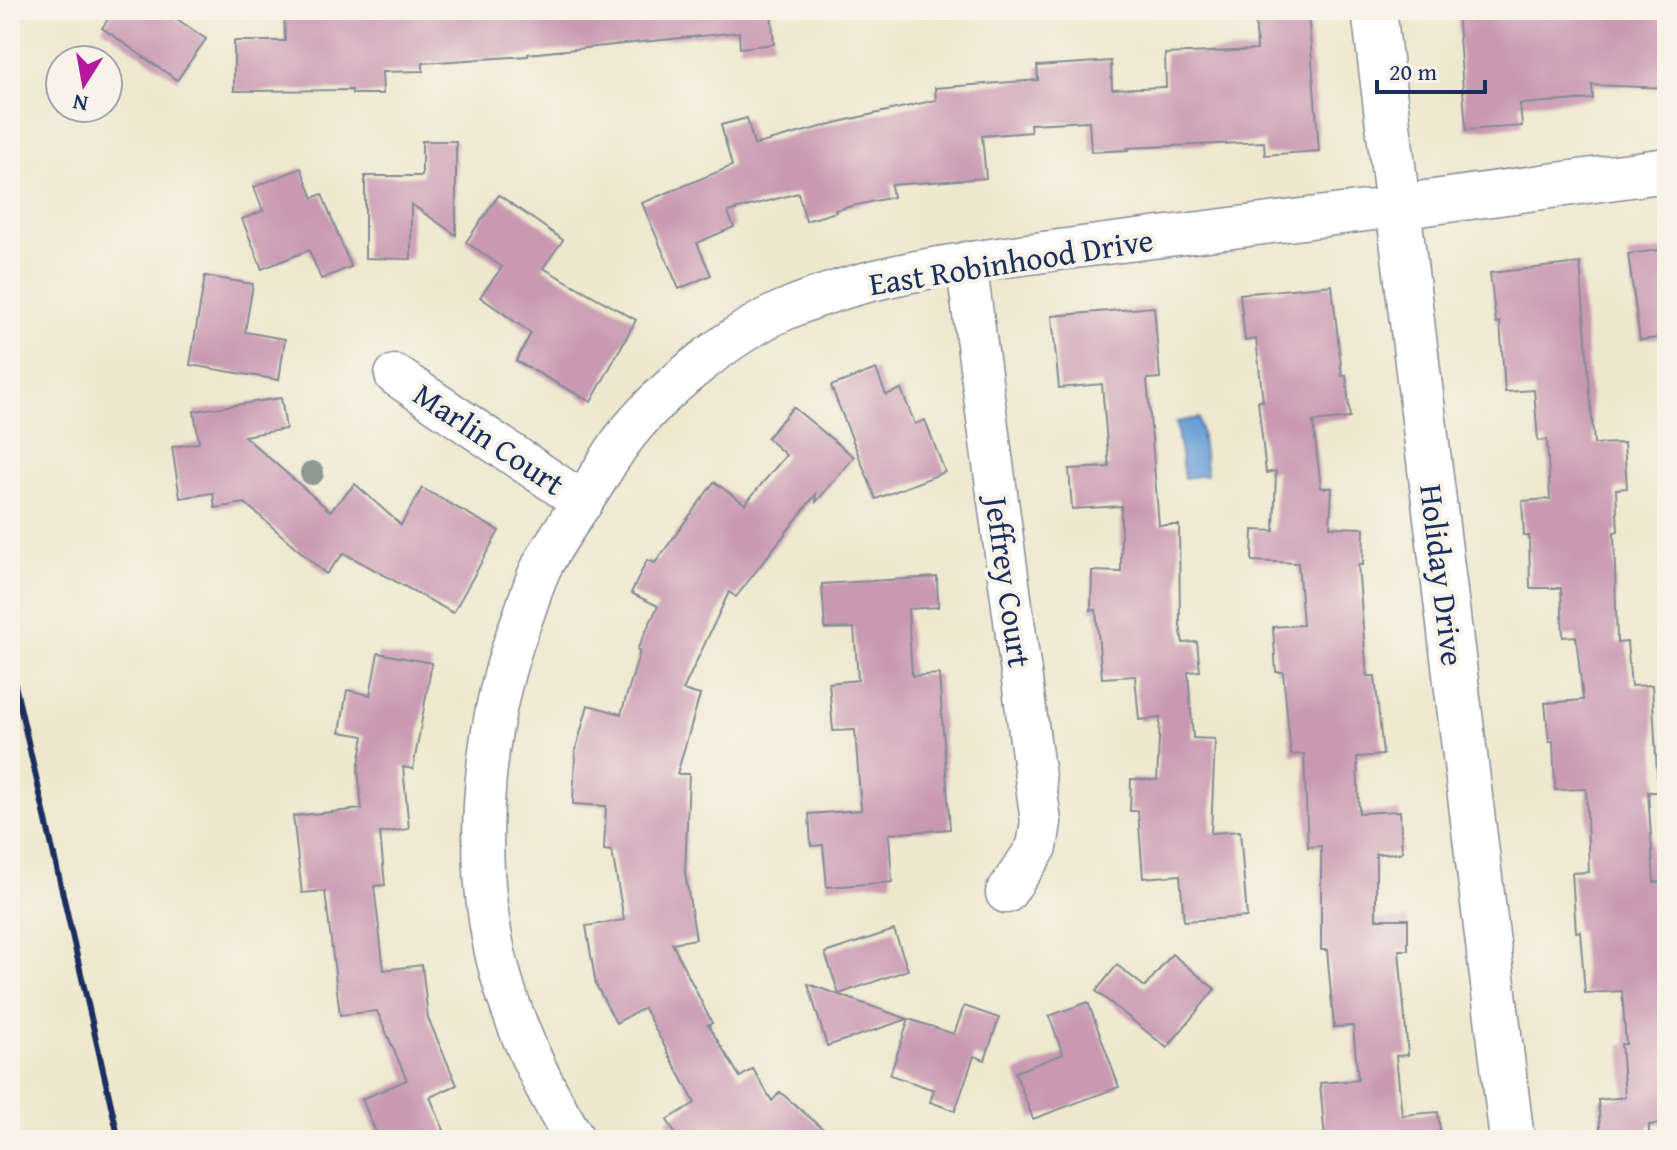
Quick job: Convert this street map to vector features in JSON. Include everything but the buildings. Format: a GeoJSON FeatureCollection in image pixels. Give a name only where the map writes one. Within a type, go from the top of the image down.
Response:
{"type":"FeatureCollection","features":[{"type":"Feature","properties":{"kind":"street","name":"Holiday Drive"},"geometry":{"type":"LineString","coordinates":[[1374,10],[1512,1140]]}},
{"type":"Feature","properties":{"kind":"street","name":"East Robinhood Drive"},"geometry":{"type":"LineString","coordinates":[[575,1140],[543,1085],[506,993],[493,939],[485,870],[484,814],[489,747],[495,706],[509,653],[543,565],[623,440],[668,391],[738,337],[786,309],[886,276],[966,262],[1667,170]]}},
{"type":"Feature","properties":{"kind":"street","name":"Jeffrey Court"},"geometry":{"type":"LineString","coordinates":[[966,262],[1041,822],[1037,847],[1006,893]]}},
{"type":"Feature","properties":{"kind":"street","name":"Marlin Court"},"geometry":{"type":"LineString","coordinates":[[395,375],[583,502]]}},
{"type":"Feature","properties":{"kind":"water"},"geometry":{"type":"Polygon","coordinates":[[[1199,418],[1207,475],[1184,478],[1176,422],[1199,418]]]}},
{"type":"Feature","properties":{"kind":"railway"},"geometry":{"type":"LineString","coordinates":[[10,663],[119,1140]]}}]}
